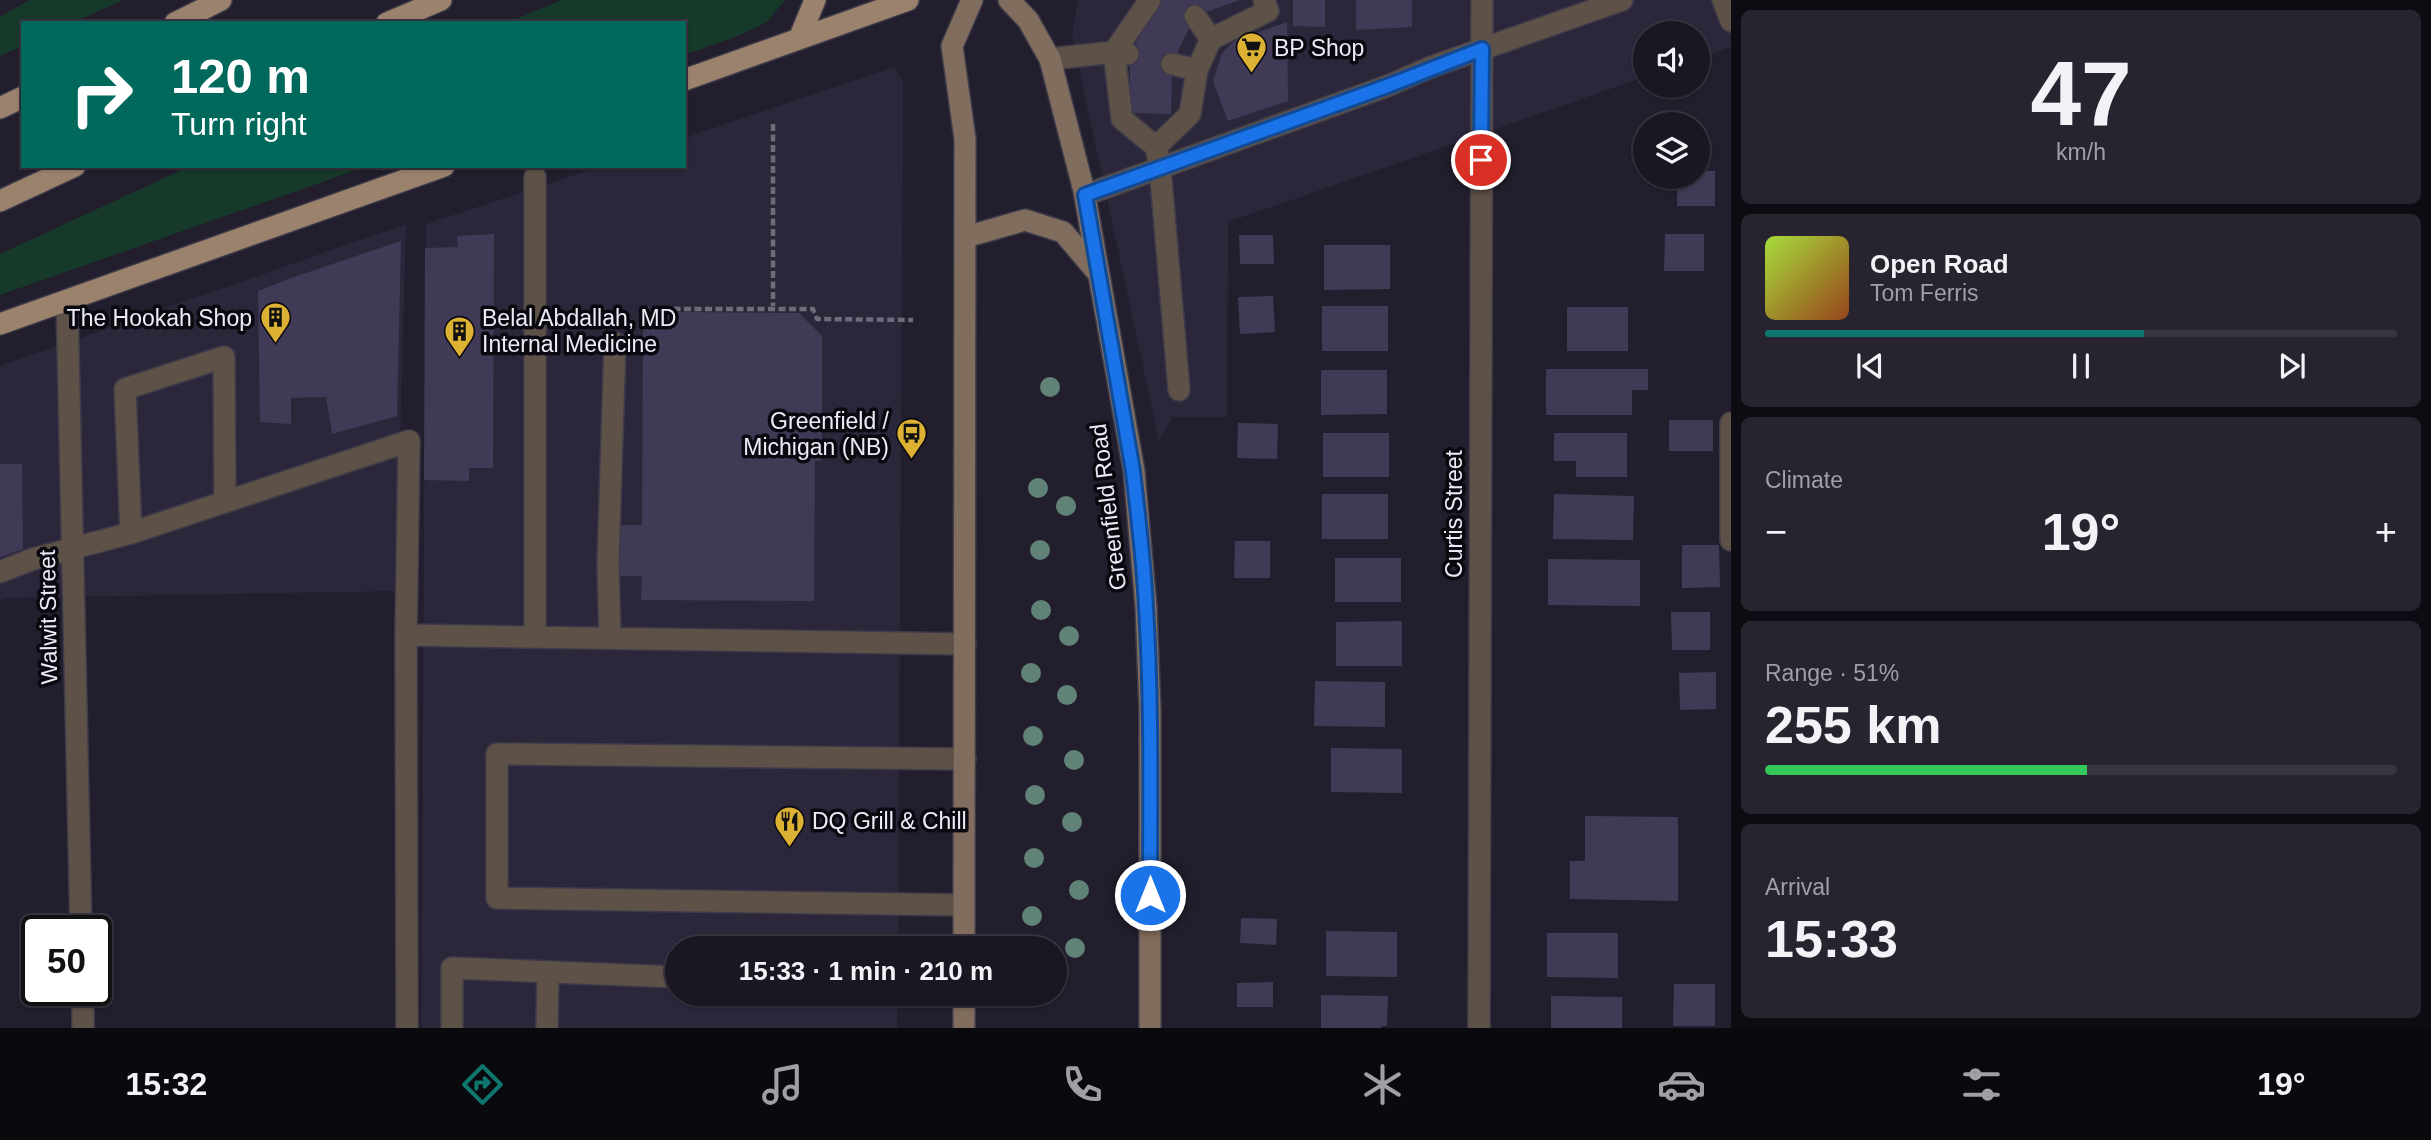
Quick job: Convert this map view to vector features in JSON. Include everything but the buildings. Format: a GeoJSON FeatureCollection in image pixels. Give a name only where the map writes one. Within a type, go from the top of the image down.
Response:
{"type":"FeatureCollection","features":[{"type":"Feature","properties":{"kind":"main road"},"geometry":{"type":"LineString","coordinates":[[178,21],[221,0]]}},
{"type":"Feature","properties":{"kind":"main road"},"geometry":{"type":"LineString","coordinates":[[392,21],[441,0]]}},
{"type":"Feature","properties":{"kind":"main road"},"geometry":{"type":"LineString","coordinates":[[799,39],[815,0]]}},
{"type":"Feature","properties":{"kind":"main road"},"geometry":{"type":"LineString","coordinates":[[686,79],[908,0]]}},
{"type":"Feature","properties":{"kind":"main road"},"geometry":{"type":"LineString","coordinates":[[964,936],[965,139],[952,46],[972,0]]}},
{"type":"Feature","properties":{"kind":"main road","name":"Greenfield Road"},"geometry":{"type":"LineString","coordinates":[[1009,0],[1028,20],[1050,59],[1085,195],[1133,471],[1146,607],[1150,710],[1150,1028]]}},
{"type":"Feature","properties":{"kind":"main road"},"geometry":{"type":"LineString","coordinates":[[0,108],[21,97]]}},
{"type":"Feature","properties":{"kind":"main road"},"geometry":{"type":"LineString","coordinates":[[0,201],[71,168]]}},
{"type":"Feature","properties":{"kind":"main road"},"geometry":{"type":"LineString","coordinates":[[0,324],[438,168]]}},
{"type":"Feature","properties":{"kind":"main road"},"geometry":{"type":"LineString","coordinates":[[966,237],[1025,220],[1063,232],[1098,273]]}},
{"type":"Feature","properties":{"kind":"main road"},"geometry":{"type":"LineString","coordinates":[[964,1006],[964,1028]]}},
{"type":"Feature","properties":{"kind":"street"},"geometry":{"type":"LineString","coordinates":[[1150,0],[1122,53],[1122,120],[1158,157],[1179,390]]}},
{"type":"Feature","properties":{"kind":"street"},"geometry":{"type":"LineString","coordinates":[[1158,157],[1191,114],[1197,70],[1210,39],[1268,11],[1264,0]]}},
{"type":"Feature","properties":{"kind":"street","name":"Curtis Street"},"geometry":{"type":"LineString","coordinates":[[1479,1028],[1482,0]]}},
{"type":"Feature","properties":{"kind":"street"},"geometry":{"type":"LineString","coordinates":[[1085,195],[1158,157],[1390,85],[1482,49],[1622,0]]}},
{"type":"Feature","properties":{"kind":"street"},"geometry":{"type":"LineString","coordinates":[[1723,0],[1731,20]]}},
{"type":"Feature","properties":{"kind":"street"},"geometry":{"type":"LineString","coordinates":[[1195,16],[1210,39]]}},
{"type":"Feature","properties":{"kind":"street"},"geometry":{"type":"LineString","coordinates":[[1050,59],[1122,53]]}},
{"type":"Feature","properties":{"kind":"street"},"geometry":{"type":"LineString","coordinates":[[1172,64],[1197,70]]}},
{"type":"Feature","properties":{"kind":"street"},"geometry":{"type":"LineString","coordinates":[[535,177],[535,637]]}},
{"type":"Feature","properties":{"kind":"street","name":"Walwit Street"},"geometry":{"type":"LineString","coordinates":[[67,301],[81,915]]}},
{"type":"Feature","properties":{"kind":"street"},"geometry":{"type":"LineString","coordinates":[[610,638],[608,564],[615,343]]}},
{"type":"Feature","properties":{"kind":"street"},"geometry":{"type":"LineString","coordinates":[[131,533],[125,389],[224,357],[225,502]]}},
{"type":"Feature","properties":{"kind":"street"},"geometry":{"type":"LineString","coordinates":[[1731,423],[1731,540]]}},
{"type":"Feature","properties":{"kind":"street"},"geometry":{"type":"LineString","coordinates":[[0,572],[33,559],[131,533],[409,442],[406,635],[407,1028]]}},
{"type":"Feature","properties":{"kind":"street"},"geometry":{"type":"LineString","coordinates":[[406,635],[965,644]]}},
{"type":"Feature","properties":{"kind":"street"},"geometry":{"type":"LineString","coordinates":[[964,905],[497,898],[497,754],[965,759]]}},
{"type":"Feature","properties":{"kind":"street"},"geometry":{"type":"LineString","coordinates":[[453,1028],[452,968],[665,977]]}},
{"type":"Feature","properties":{"kind":"street"},"geometry":{"type":"LineString","coordinates":[[547,1028],[548,972]]}},
{"type":"Feature","properties":{"kind":"street"},"geometry":{"type":"LineString","coordinates":[[83,1006],[83,1028]]}},
{"type":"Feature","properties":{"kind":"path"},"geometry":{"type":"LineString","coordinates":[[773,124],[773,306]]}},
{"type":"Feature","properties":{"kind":"path"},"geometry":{"type":"LineString","coordinates":[[642,309],[813,309],[817,319],[913,320]]}},
{"type":"Feature","properties":{"kind":"shaded area"},"geometry":{"type":"Polygon","coordinates":[[[1078,0],[1731,0],[1731,47],[1710,55],[1710,21],[1633,21],[1633,81],[1228,222],[1227,417],[1172,417],[1159,441],[1072,36],[1078,0]]]}},
{"type":"Feature","properties":{"kind":"shaded area"},"geometry":{"type":"Polygon","coordinates":[[[895,67],[903,83],[898,936],[665,936],[665,1006],[897,1006],[897,1028],[421,1028],[426,224],[596,168],[686,168],[686,137],[895,67]]]}},
{"type":"Feature","properties":{"kind":"shaded area"},"geometry":{"type":"Polygon","coordinates":[[[406,224],[396,591],[0,600],[0,366],[406,224]]]}},
{"type":"Feature","properties":{"kind":"green space"},"geometry":{"type":"Polygon","coordinates":[[[29,0],[123,0],[77,21],[21,21],[21,47],[0,56],[0,17],[29,0]]]}},
{"type":"Feature","properties":{"kind":"green space"},"geometry":{"type":"Polygon","coordinates":[[[562,0],[785,0],[767,22],[738,36],[686,54],[686,21],[511,21],[562,0]]]}},
{"type":"Feature","properties":{"kind":"green space"},"geometry":{"type":"Polygon","coordinates":[[[186,168],[362,168],[0,295],[0,254],[186,168]]]}},
{"type":"Feature","properties":{"kind":"place","name":"BP Shop"},"geometry":{"type":"Point","coordinates":[1251,75]}},
{"type":"Feature","properties":{"kind":"place","name":"The Hookah Shop"},"geometry":{"type":"Point","coordinates":[275,345]}},
{"type":"Feature","properties":{"kind":"place","name":"Belal Abdallah, MD Internal Medicine"},"geometry":{"type":"Point","coordinates":[459,358]}},
{"type":"Feature","properties":{"kind":"place","name":"Greenfield / Michigan (NB)"},"geometry":{"type":"Point","coordinates":[912,461]}},
{"type":"Feature","properties":{"kind":"place","name":"DQ Grill & Chill"},"geometry":{"type":"Point","coordinates":[789,848]}},
{"type":"Feature","properties":{"kind":"route"},"geometry":{"type":"LineString","coordinates":[[1150,895],[1150,710],[1146,607],[1136,498],[1085,195],[1482,49],[1481,160]]}}]}
